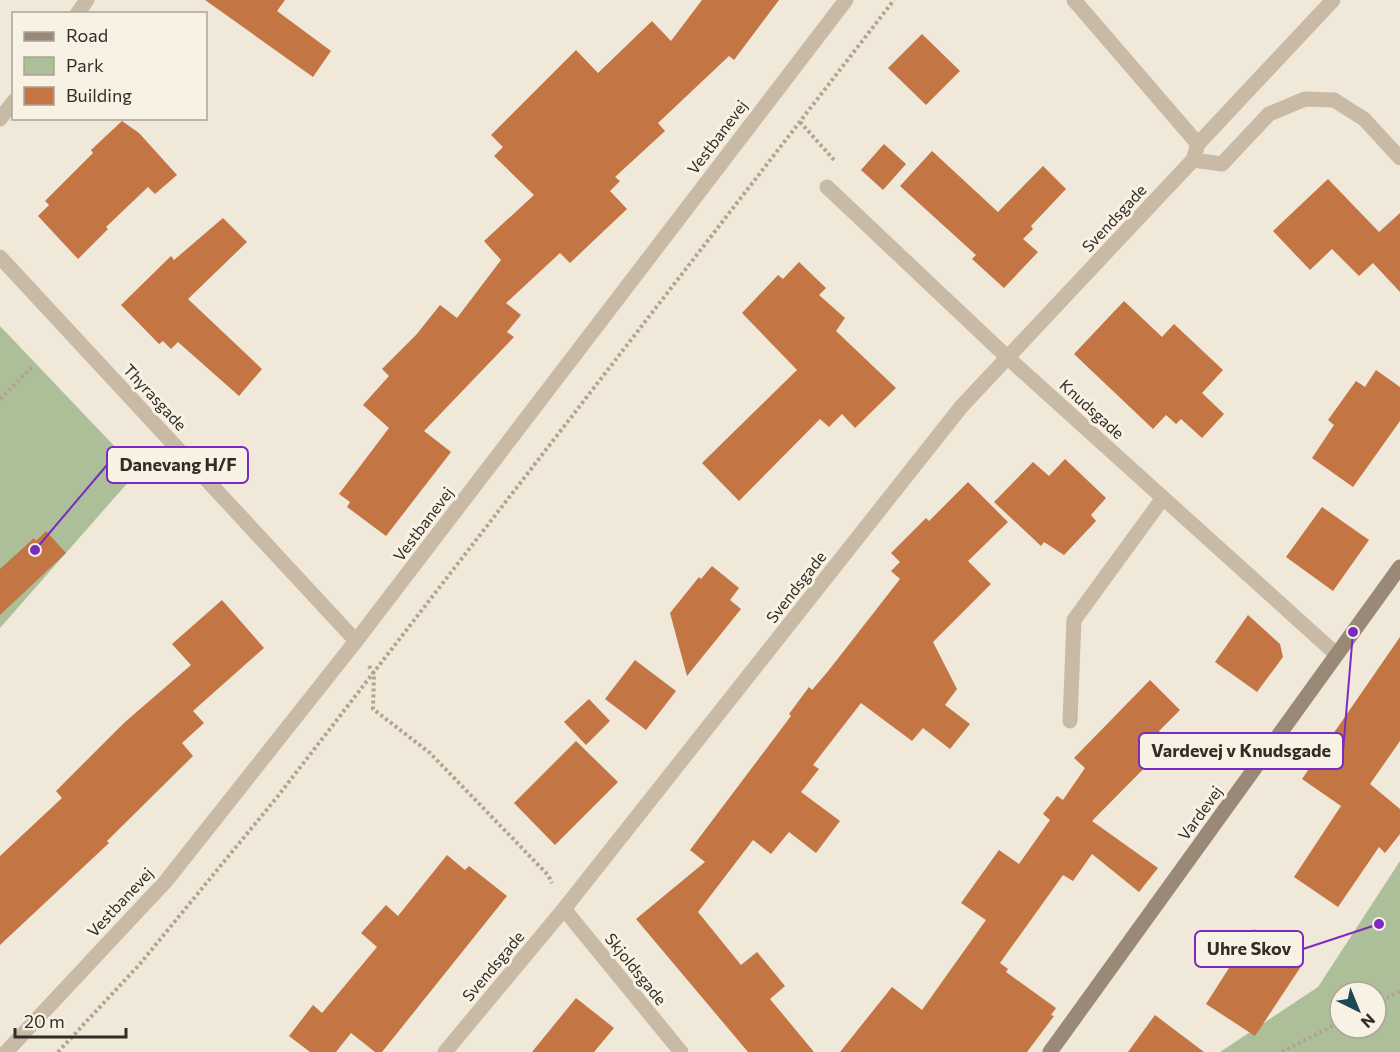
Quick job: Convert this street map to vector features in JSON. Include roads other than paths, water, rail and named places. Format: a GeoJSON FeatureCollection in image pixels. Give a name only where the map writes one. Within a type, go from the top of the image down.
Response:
{"type":"FeatureCollection","features":[{"type":"Feature","properties":{"kind":"street","name":"Vestbanevej"},"geometry":{"type":"LineString","coordinates":[[6,1052],[166,881],[356,641],[846,0]]}},
{"type":"Feature","properties":{"kind":"street"},"geometry":{"type":"LineString","coordinates":[[1074,0],[1198,144]]}},
{"type":"Feature","properties":{"kind":"street","name":"Svendsgade"},"geometry":{"type":"LineString","coordinates":[[445,1052],[564,909],[954,416],[1193,160],[1198,144],[1333,0]]}},
{"type":"Feature","properties":{"kind":"street"},"geometry":{"type":"LineString","coordinates":[[1193,160],[1222,164],[1269,114],[1305,99],[1334,100],[1364,119],[1400,158]]}},
{"type":"Feature","properties":{"kind":"street"},"geometry":{"type":"LineString","coordinates":[[0,119],[12,104]]}},
{"type":"Feature","properties":{"kind":"street","name":"Knudsgade"},"geometry":{"type":"LineString","coordinates":[[827,187],[1007,357],[1336,654]]}},
{"type":"Feature","properties":{"kind":"street","name":"Thyrasgade"},"geometry":{"type":"LineString","coordinates":[[0,257],[356,641]]}},
{"type":"Feature","properties":{"kind":"street"},"geometry":{"type":"LineString","coordinates":[[1070,721],[1074,620],[1163,498]]}},
{"type":"Feature","properties":{"kind":"street","name":"Vardevej"},"geometry":{"type":"LineString","coordinates":[[1050,1052],[1400,567]]}},
{"type":"Feature","properties":{"kind":"street","name":"Skjoldsgade"},"geometry":{"type":"LineString","coordinates":[[564,909],[681,1052]]}},
{"type":"Feature","properties":{"kind":"place","name":"Danevang H/F"},"geometry":{"type":"Point","coordinates":[35,550]}},
{"type":"Feature","properties":{"kind":"place","name":"Vardevej v Knudsgade"},"geometry":{"type":"Point","coordinates":[1353,632]}},
{"type":"Feature","properties":{"kind":"place","name":"Uhre Skov"},"geometry":{"type":"Point","coordinates":[1379,924]}}]}
